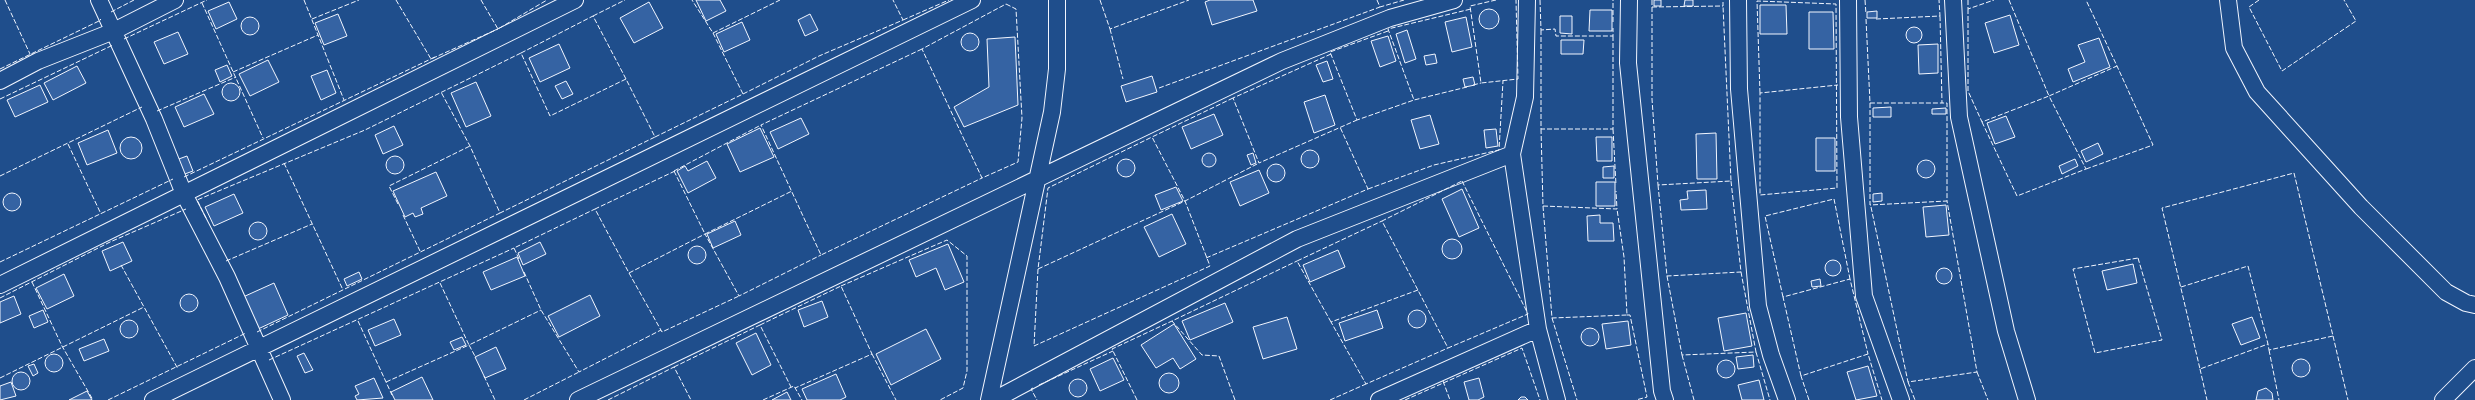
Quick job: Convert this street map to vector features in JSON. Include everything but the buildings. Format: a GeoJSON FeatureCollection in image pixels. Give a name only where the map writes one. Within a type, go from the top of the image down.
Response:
{"type":"FeatureCollection","features":[{"type":"Feature","properties":{"kind":"street"},"geometry":{"type":"LineString","coordinates":[[99,0],[114,31],[184,194],[227,277],[282,400]]}},
{"type":"Feature","properties":{"kind":"street"},"geometry":{"type":"LineString","coordinates":[[0,80],[38,62],[114,31],[175,0]]}},
{"type":"Feature","properties":{"kind":"street"},"geometry":{"type":"LineString","coordinates":[[0,285],[575,0]]}},
{"type":"Feature","properties":{"kind":"street"},"geometry":{"type":"LineString","coordinates":[[153,400],[258,347],[972,0]]}},
{"type":"Feature","properties":{"kind":"street"},"geometry":{"type":"LineString","coordinates":[[989,400],[1052,112],[1057,69],[1057,0]]}},
{"type":"Feature","properties":{"kind":"street"},"geometry":{"type":"LineString","coordinates":[[578,400],[988,204],[1039,177],[1282,61],[1390,18],[1454,0]]}},
{"type":"Feature","properties":{"kind":"street"},"geometry":{"type":"LineString","coordinates":[[1527,0],[1525,97],[1512,154],[1538,329],[1557,400]]}},
{"type":"Feature","properties":{"kind":"street"},"geometry":{"type":"LineString","coordinates":[[1629,0],[1628,63],[1662,391],[1665,400]]}},
{"type":"Feature","properties":{"kind":"street"},"geometry":{"type":"LineString","coordinates":[[1738,0],[1739,89],[1758,306],[1771,356],[1787,400]]}},
{"type":"Feature","properties":{"kind":"street"},"geometry":{"type":"LineString","coordinates":[[1848,0],[1849,117],[1864,296],[1901,400]]}},
{"type":"Feature","properties":{"kind":"street"},"geometry":{"type":"LineString","coordinates":[[1954,0],[1959,116],[2006,331],[2027,400]]}},
{"type":"Feature","properties":{"kind":"street"},"geometry":{"type":"LineString","coordinates":[[2228,0],[2234,48],[2257,92],[2361,207],[2446,292],[2466,303],[2475,305]]}},
{"type":"Feature","properties":{"kind":"street"},"geometry":{"type":"LineString","coordinates":[[994,400],[1297,239],[1512,154]]}},
{"type":"Feature","properties":{"kind":"street"},"geometry":{"type":"LineString","coordinates":[[1379,400],[1538,329]]}},
{"type":"Feature","properties":{"kind":"street"},"geometry":{"type":"LineString","coordinates":[[2443,400],[2475,368]]}},
{"type":"Feature","properties":{"kind":"fence"},"geometry":{"type":"LineString","coordinates":[[5,0],[30,54]]}},
{"type":"Feature","properties":{"kind":"fence"},"geometry":{"type":"LineString","coordinates":[[111,12],[134,0]]}},
{"type":"Feature","properties":{"kind":"fence"},"geometry":{"type":"LineString","coordinates":[[124,39],[207,0]]}},
{"type":"Feature","properties":{"kind":"fence"},"geometry":{"type":"LineString","coordinates":[[304,0],[344,100]]}},
{"type":"Feature","properties":{"kind":"fence"},"geometry":{"type":"LineString","coordinates":[[312,19],[359,0]]}},
{"type":"Feature","properties":{"kind":"fence"},"geometry":{"type":"LineString","coordinates":[[396,0],[431,59],[498,29]]}},
{"type":"Feature","properties":{"kind":"fence"},"geometry":{"type":"LineString","coordinates":[[481,0],[498,29],[547,0]]}},
{"type":"Feature","properties":{"kind":"fence"},"geometry":{"type":"LineString","coordinates":[[593,16],[625,0]]}},
{"type":"Feature","properties":{"kind":"fence"},"geometry":{"type":"LineString","coordinates":[[655,137],[743,94],[713,33],[692,0]]}},
{"type":"Feature","properties":{"kind":"fence"},"geometry":{"type":"LineString","coordinates":[[713,33],[780,0]]}},
{"type":"Feature","properties":{"kind":"fence"},"geometry":{"type":"LineString","coordinates":[[743,94],[819,56],[903,20],[893,0]]}},
{"type":"Feature","properties":{"kind":"fence"},"geometry":{"type":"LineString","coordinates":[[903,20],[949,0]]}},
{"type":"Feature","properties":{"kind":"fence"},"geometry":{"type":"LineString","coordinates":[[1100,0],[1110,29],[1189,0]]}},
{"type":"Feature","properties":{"kind":"fence"},"geometry":{"type":"LineString","coordinates":[[1377,0],[1380,7],[1404,0]]}},
{"type":"Feature","properties":{"kind":"fence"},"geometry":{"type":"LineString","coordinates":[[1496,0],[1470,6],[1481,83],[1518,79],[1516,0]]}},
{"type":"Feature","properties":{"kind":"fence"},"geometry":{"type":"LineString","coordinates":[[1540,0],[1541,30],[1555,29],[1556,36],[1613,36],[1613,28]]}},
{"type":"Feature","properties":{"kind":"fence"},"geometry":{"type":"LineString","coordinates":[[1613,0],[1613,22]]}},
{"type":"Feature","properties":{"kind":"fence"},"geometry":{"type":"LineString","coordinates":[[1652,0],[1652,7],[1723,6],[1723,0]]}},
{"type":"Feature","properties":{"kind":"fence"},"geometry":{"type":"LineString","coordinates":[[1865,0],[1866,14]]}},
{"type":"Feature","properties":{"kind":"fence"},"geometry":{"type":"LineString","coordinates":[[1876,19],[1940,16],[1939,0]]}},
{"type":"Feature","properties":{"kind":"fence"},"geometry":{"type":"LineString","coordinates":[[1968,0],[1968,9],[1994,0]]}},
{"type":"Feature","properties":{"kind":"fence"},"geometry":{"type":"LineString","coordinates":[[1968,9],[1968,91],[1982,122],[2049,96],[2009,0]]}},
{"type":"Feature","properties":{"kind":"fence"},"geometry":{"type":"LineString","coordinates":[[1982,122],[2017,196],[2086,169],[2049,96],[2117,66],[2086,0]]}},
{"type":"Feature","properties":{"kind":"fence"},"geometry":{"type":"LineString","coordinates":[[2259,0],[2249,7],[2282,71],[2356,21],[2344,0]]}},
{"type":"Feature","properties":{"kind":"fence"},"geometry":{"type":"LineString","coordinates":[[1760,93],[1757,1],[1836,4],[1837,188],[1760,195],[1760,93],[1838,85]]}},
{"type":"Feature","properties":{"kind":"fence"},"geometry":{"type":"LineString","coordinates":[[202,3],[263,138]]}},
{"type":"Feature","properties":{"kind":"fence"},"geometry":{"type":"LineString","coordinates":[[1006,4],[1016,9],[1022,118],[1018,162],[982,178],[922,49],[1006,4]]}},
{"type":"Feature","properties":{"kind":"fence"},"geometry":{"type":"LineString","coordinates":[[1652,7],[1652,99],[1658,185],[1731,181],[1723,6]]}},
{"type":"Feature","properties":{"kind":"fence"},"geometry":{"type":"LineString","coordinates":[[1159,88],[1380,7]]}},
{"type":"Feature","properties":{"kind":"fence"},"geometry":{"type":"LineString","coordinates":[[1467,87],[1414,100],[1388,29],[1471,9]]}},
{"type":"Feature","properties":{"kind":"fence"},"geometry":{"type":"LineString","coordinates":[[521,53],[593,16],[626,79]]}},
{"type":"Feature","properties":{"kind":"fence"},"geometry":{"type":"LineString","coordinates":[[1866,19],[1870,103],[1942,103],[1940,16]]}},
{"type":"Feature","properties":{"kind":"fence"},"geometry":{"type":"LineString","coordinates":[[0,69],[101,20],[100,19]]}},
{"type":"Feature","properties":{"kind":"fence"},"geometry":{"type":"LineString","coordinates":[[1110,29],[1123,79]]}},
{"type":"Feature","properties":{"kind":"fence"},"geometry":{"type":"LineString","coordinates":[[1541,30],[1541,129],[1613,129],[1613,36]]}},
{"type":"Feature","properties":{"kind":"fence"},"geometry":{"type":"LineString","coordinates":[[1388,31],[1330,52],[1357,120],[1414,100]]}},
{"type":"Feature","properties":{"kind":"fence"},"geometry":{"type":"LineString","coordinates":[[233,72],[318,35]]}},
{"type":"Feature","properties":{"kind":"fence"},"geometry":{"type":"LineString","coordinates":[[0,99],[113,45]]}},
{"type":"Feature","properties":{"kind":"fence"},"geometry":{"type":"LineString","coordinates":[[922,49],[761,125],[821,255],[982,178]]}},
{"type":"Feature","properties":{"kind":"fence"},"geometry":{"type":"LineString","coordinates":[[206,218],[197,200],[365,130],[521,53],[550,116],[626,79],[655,137],[500,213]]}},
{"type":"Feature","properties":{"kind":"fence"},"geometry":{"type":"LineString","coordinates":[[1331,54],[1233,98],[1259,163],[1357,120]]}},
{"type":"Feature","properties":{"kind":"fence"},"geometry":{"type":"LineString","coordinates":[[184,177],[435,57]]}},
{"type":"Feature","properties":{"kind":"fence"},"geometry":{"type":"LineString","coordinates":[[2086,169],[2153,145],[2117,66]]}},
{"type":"Feature","properties":{"kind":"fence"},"geometry":{"type":"LineString","coordinates":[[157,111],[236,77]]}},
{"type":"Feature","properties":{"kind":"fence"},"geometry":{"type":"LineString","coordinates":[[1368,189],[1434,165],[1499,150],[1503,81]]}},
{"type":"Feature","properties":{"kind":"fence"},"geometry":{"type":"LineString","coordinates":[[1473,85],[1481,83]]}},
{"type":"Feature","properties":{"kind":"fence"},"geometry":{"type":"LineString","coordinates":[[257,332],[500,213],[470,146],[441,92]]}},
{"type":"Feature","properties":{"kind":"fence"},"geometry":{"type":"LineString","coordinates":[[1233,98],[1152,137],[1185,201],[1259,163]]}},
{"type":"Feature","properties":{"kind":"fence"},"geometry":{"type":"LineString","coordinates":[[1870,103],[1870,205],[1947,201],[1947,103],[1942,103]]}},
{"type":"Feature","properties":{"kind":"fence"},"geometry":{"type":"LineString","coordinates":[[0,176],[142,107]]}},
{"type":"Feature","properties":{"kind":"fence"},"geometry":{"type":"LineString","coordinates":[[674,171],[761,125]]}},
{"type":"Feature","properties":{"kind":"fence"},"geometry":{"type":"LineString","coordinates":[[1206,258],[1368,189],[1340,127]]}},
{"type":"Feature","properties":{"kind":"fence"},"geometry":{"type":"LineString","coordinates":[[1541,129],[1543,206],[1617,209],[1616,191]]}},
{"type":"Feature","properties":{"kind":"fence"},"geometry":{"type":"LineString","coordinates":[[1613,129],[1616,185]]}},
{"type":"Feature","properties":{"kind":"fence"},"geometry":{"type":"LineString","coordinates":[[1038,269],[1034,346],[1210,266],[1185,201],[1038,269],[1048,188],[1152,137]]}},
{"type":"Feature","properties":{"kind":"fence"},"geometry":{"type":"LineString","coordinates":[[68,144],[101,214]]}},
{"type":"Feature","properties":{"kind":"fence"},"geometry":{"type":"LineString","coordinates":[[398,204],[389,186],[470,146]]}},
{"type":"Feature","properties":{"kind":"fence"},"geometry":{"type":"LineString","coordinates":[[284,163],[343,290]]}},
{"type":"Feature","properties":{"kind":"fence"},"geometry":{"type":"LineString","coordinates":[[674,171],[705,234],[792,191]]}},
{"type":"Feature","properties":{"kind":"fence"},"geometry":{"type":"LineString","coordinates":[[675,171],[595,209],[629,273],[705,234],[739,296],[821,255]]}},
{"type":"Feature","properties":{"kind":"fence"},"geometry":{"type":"LineString","coordinates":[[2181,287],[2248,266],[2268,344],[2200,369],[2162,208],[2294,173],[2333,336],[2269,350],[2268,344]]}},
{"type":"Feature","properties":{"kind":"fence"},"geometry":{"type":"LineString","coordinates":[[0,262],[173,179]]}},
{"type":"Feature","properties":{"kind":"fence"},"geometry":{"type":"LineString","coordinates":[[1462,181],[1528,314],[1448,348],[1382,221],[1462,181]]}},
{"type":"Feature","properties":{"kind":"fence"},"geometry":{"type":"LineString","coordinates":[[1658,185],[1667,276],[1741,272],[1731,181]]}},
{"type":"Feature","properties":{"kind":"fence"},"geometry":{"type":"LineString","coordinates":[[1783,297],[1765,216],[1834,199],[1850,279]]}},
{"type":"Feature","properties":{"kind":"fence"},"geometry":{"type":"LineString","coordinates":[[1871,207],[1908,382],[1977,372],[1947,201]]}},
{"type":"Feature","properties":{"kind":"fence"},"geometry":{"type":"LineString","coordinates":[[1543,206],[1552,318],[1627,315],[1624,257],[1617,209]]}},
{"type":"Feature","properties":{"kind":"fence"},"geometry":{"type":"LineString","coordinates":[[0,298],[110,242],[186,209]]}},
{"type":"Feature","properties":{"kind":"fence"},"geometry":{"type":"LineString","coordinates":[[519,259],[514,248],[595,209]]}},
{"type":"Feature","properties":{"kind":"fence"},"geometry":{"type":"LineString","coordinates":[[403,215],[420,251]]}},
{"type":"Feature","properties":{"kind":"fence"},"geometry":{"type":"LineString","coordinates":[[1331,322],[1297,261],[1382,221]]}},
{"type":"Feature","properties":{"kind":"fence"},"geometry":{"type":"LineString","coordinates":[[226,261],[312,224]]}},
{"type":"Feature","properties":{"kind":"fence"},"geometry":{"type":"LineString","coordinates":[[841,286],[947,240],[967,256],[967,371],[963,388],[940,400]]}},
{"type":"Feature","properties":{"kind":"fence"},"geometry":{"type":"LineString","coordinates":[[269,360],[514,248]]}},
{"type":"Feature","properties":{"kind":"fence"},"geometry":{"type":"LineString","coordinates":[[2138,258],[2162,340],[2095,353],[2073,269],[2138,258]]}},
{"type":"Feature","properties":{"kind":"fence"},"geometry":{"type":"LineString","coordinates":[[1235,400],[1219,356],[1202,355],[1172,321],[1297,261]]}},
{"type":"Feature","properties":{"kind":"fence"},"geometry":{"type":"LineString","coordinates":[[121,265],[178,369]]}},
{"type":"Feature","properties":{"kind":"fence"},"geometry":{"type":"LineString","coordinates":[[524,272],[541,310],[579,372],[661,330]]}},
{"type":"Feature","properties":{"kind":"fence"},"geometry":{"type":"LineString","coordinates":[[1667,276],[1682,355],[1756,352],[1741,272]]}},
{"type":"Feature","properties":{"kind":"fence"},"geometry":{"type":"LineString","coordinates":[[629,273],[662,332],[739,296]]}},
{"type":"Feature","properties":{"kind":"fence"},"geometry":{"type":"LineString","coordinates":[[1801,376],[1783,297],[1850,279],[1868,354]]}},
{"type":"Feature","properties":{"kind":"fence"},"geometry":{"type":"LineString","coordinates":[[32,282],[62,346],[93,400]]}},
{"type":"Feature","properties":{"kind":"fence"},"geometry":{"type":"LineString","coordinates":[[440,283],[469,345],[541,310]]}},
{"type":"Feature","properties":{"kind":"fence"},"geometry":{"type":"LineString","coordinates":[[760,325],[841,286],[872,354],[795,388]]}},
{"type":"Feature","properties":{"kind":"fence"},"geometry":{"type":"LineString","coordinates":[[1418,290],[1331,322],[1366,384],[1448,348]]}},
{"type":"Feature","properties":{"kind":"fence"},"geometry":{"type":"LineString","coordinates":[[0,378],[144,307]]}},
{"type":"Feature","properties":{"kind":"fence"},"geometry":{"type":"LineString","coordinates":[[1627,315],[1630,315],[1647,397],[1636,400]]}},
{"type":"Feature","properties":{"kind":"fence"},"geometry":{"type":"LineString","coordinates":[[1552,318],[1577,400]]}},
{"type":"Feature","properties":{"kind":"fence"},"geometry":{"type":"LineString","coordinates":[[358,321],[392,395]]}},
{"type":"Feature","properties":{"kind":"fence"},"geometry":{"type":"LineString","coordinates":[[1137,400],[1112,349],[1172,321]]}},
{"type":"Feature","properties":{"kind":"fence"},"geometry":{"type":"LineString","coordinates":[[674,367],[760,325],[791,387]]}},
{"type":"Feature","properties":{"kind":"fence"},"geometry":{"type":"LineString","coordinates":[[108,400],[246,333]]}},
{"type":"Feature","properties":{"kind":"fence"},"geometry":{"type":"LineString","coordinates":[[2333,336],[2348,400]]}},
{"type":"Feature","properties":{"kind":"fence"},"geometry":{"type":"LineString","coordinates":[[386,382],[469,345],[476,358]]}},
{"type":"Feature","properties":{"kind":"fence"},"geometry":{"type":"LineString","coordinates":[[1405,400],[1522,348],[1540,400]]}},
{"type":"Feature","properties":{"kind":"fence"},"geometry":{"type":"LineString","coordinates":[[2269,350],[2279,400]]}},
{"type":"Feature","properties":{"kind":"fence"},"geometry":{"type":"LineString","coordinates":[[1039,385],[1113,351]]}},
{"type":"Feature","properties":{"kind":"fence"},"geometry":{"type":"LineString","coordinates":[[1756,352],[1770,400]]}},
{"type":"Feature","properties":{"kind":"fence"},"geometry":{"type":"LineString","coordinates":[[872,354],[896,400]]}},
{"type":"Feature","properties":{"kind":"fence"},"geometry":{"type":"LineString","coordinates":[[1809,400],[1801,376],[1868,354],[1882,400]]}},
{"type":"Feature","properties":{"kind":"fence"},"geometry":{"type":"LineString","coordinates":[[1682,355],[1694,400]]}},
{"type":"Feature","properties":{"kind":"fence"},"geometry":{"type":"LineString","coordinates":[[608,400],[674,367],[691,400]]}},
{"type":"Feature","properties":{"kind":"fence"},"geometry":{"type":"LineString","coordinates":[[2200,369],[2207,400]]}},
{"type":"Feature","properties":{"kind":"fence"},"geometry":{"type":"LineString","coordinates":[[524,400],[579,372]]}},
{"type":"Feature","properties":{"kind":"fence"},"geometry":{"type":"LineString","coordinates":[[1977,372],[1988,400]]}},
{"type":"Feature","properties":{"kind":"fence"},"geometry":{"type":"LineString","coordinates":[[484,376],[495,400]]}},
{"type":"Feature","properties":{"kind":"fence"},"geometry":{"type":"LineString","coordinates":[[1443,381],[1450,400]]}},
{"type":"Feature","properties":{"kind":"fence"},"geometry":{"type":"LineString","coordinates":[[1908,382],[1915,400]]}},
{"type":"Feature","properties":{"kind":"fence"},"geometry":{"type":"LineString","coordinates":[[1330,400],[1366,384]]}},
{"type":"Feature","properties":{"kind":"fence"},"geometry":{"type":"LineString","coordinates":[[763,400],[794,386],[802,400]]}},
{"type":"Feature","properties":{"kind":"fence"},"geometry":{"type":"LineString","coordinates":[[1033,388],[1031,389],[1037,400]]}}]}
